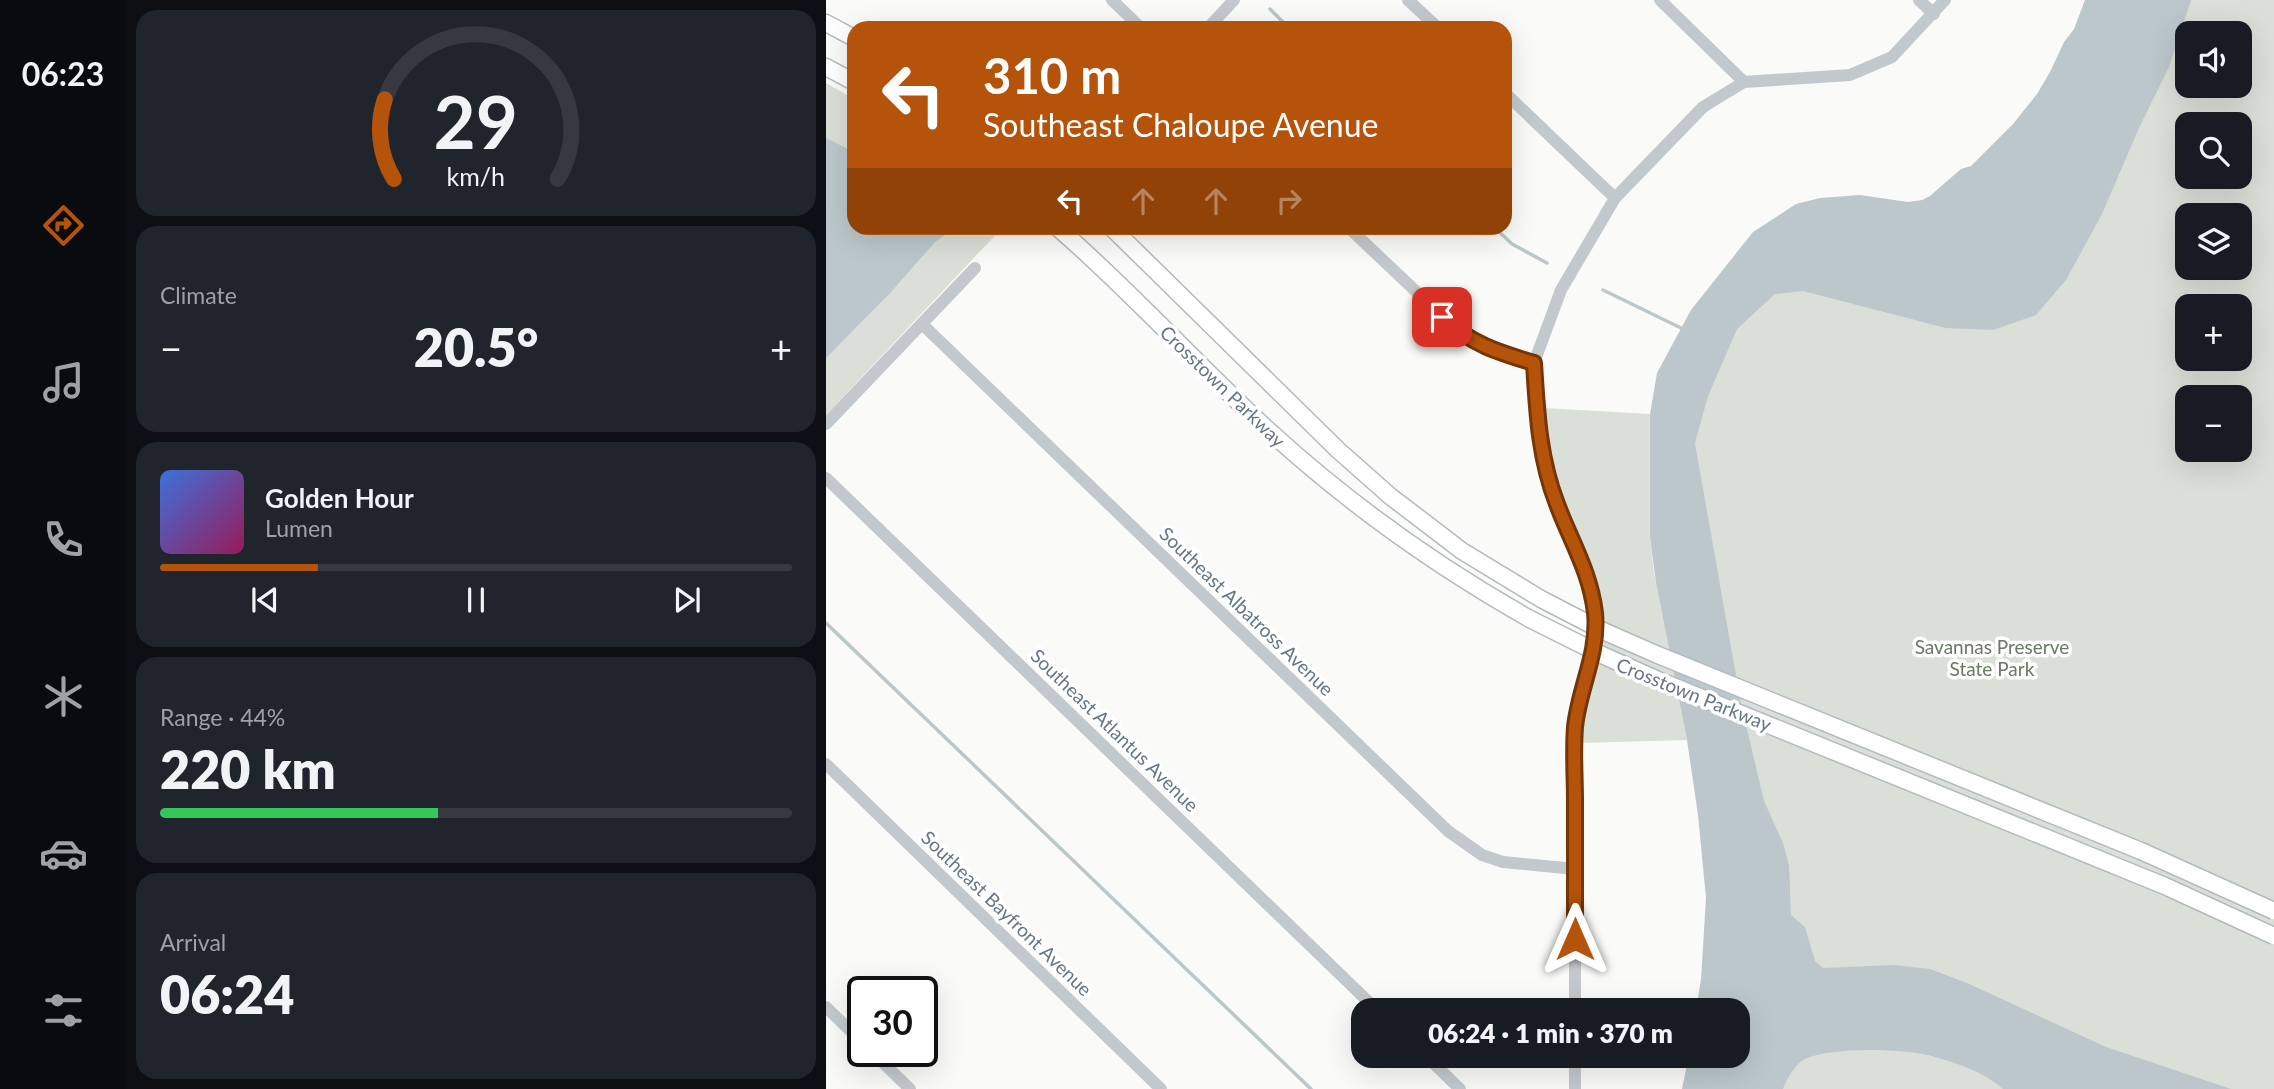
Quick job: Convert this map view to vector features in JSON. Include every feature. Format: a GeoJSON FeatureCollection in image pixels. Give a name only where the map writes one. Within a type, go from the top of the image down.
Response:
{"type":"FeatureCollection","features":[{"type":"Feature","properties":{"kind":"main road"},"geometry":{"type":"LineString","coordinates":[[826,23],[847,34]]}},
{"type":"Feature","properties":{"kind":"main road"},"geometry":{"type":"LineString","coordinates":[[826,67],[847,78]]}},
{"type":"Feature","properties":{"kind":"main road","name":"Crosstown Parkway"},"geometry":{"type":"LineString","coordinates":[[1065,235],[1244,407],[1331,484],[1413,546],[1530,619],[1658,680],[2165,886],[2274,936]]}},
{"type":"Feature","properties":{"kind":"main road","name":"Crosstown Parkway"},"geometry":{"type":"LineString","coordinates":[[1119,235],[1338,450],[1391,496],[1462,551],[1541,599],[1658,655],[2141,851],[2274,911]]}},
{"type":"Feature","properties":{"kind":"street"},"geometry":{"type":"LineString","coordinates":[[1112,0],[1134,21]]}},
{"type":"Feature","properties":{"kind":"street"},"geometry":{"type":"LineString","coordinates":[[1214,21],[1234,0]]}},
{"type":"Feature","properties":{"kind":"street"},"geometry":{"type":"LineString","coordinates":[[1408,0],[1430,21]]}},
{"type":"Feature","properties":{"kind":"street"},"geometry":{"type":"LineString","coordinates":[[1660,0],[1744,82]]}},
{"type":"Feature","properties":{"kind":"street"},"geometry":{"type":"LineString","coordinates":[[1919,0],[1934,14]]}},
{"type":"Feature","properties":{"kind":"street"},"geometry":{"type":"LineString","coordinates":[[1575,998],[1575,730],[1581,691],[1594,650],[1595,614],[1584,564],[1557,504],[1539,443],[1534,363],[1560,290],[1615,198],[1703,107],[1744,82],[1850,75],[1892,57],[1945,0]]}},
{"type":"Feature","properties":{"kind":"street"},"geometry":{"type":"LineString","coordinates":[[1512,100],[1615,198]]}},
{"type":"Feature","properties":{"kind":"street"},"geometry":{"type":"LineString","coordinates":[[1356,235],[1461,334],[1491,350],[1534,363]]}},
{"type":"Feature","properties":{"kind":"street"},"geometry":{"type":"LineString","coordinates":[[826,424],[975,268]]}},
{"type":"Feature","properties":{"kind":"street","name":"Southeast Albatross Avenue"},"geometry":{"type":"LineString","coordinates":[[922,324],[1448,831],[1482,855],[1503,862],[1575,869]]}},
{"type":"Feature","properties":{"kind":"street","name":"Southeast Atlantus Avenue"},"geometry":{"type":"LineString","coordinates":[[826,478],[1365,998]]}},
{"type":"Feature","properties":{"kind":"street","name":"Southeast Bayfront Avenue"},"geometry":{"type":"LineString","coordinates":[[826,764],[1161,1089]]}},
{"type":"Feature","properties":{"kind":"street"},"geometry":{"type":"LineString","coordinates":[[826,1007],[847,1027]]}},
{"type":"Feature","properties":{"kind":"street"},"geometry":{"type":"LineString","coordinates":[[887,1067],[910,1089]]}},
{"type":"Feature","properties":{"kind":"street"},"geometry":{"type":"LineString","coordinates":[[1438,1068],[1460,1089]]}},
{"type":"Feature","properties":{"kind":"street"},"geometry":{"type":"LineString","coordinates":[[1575,1068],[1575,1089]]}},
{"type":"Feature","properties":{"kind":"green space","name":"Savannas Preserve State Park"},"geometry":{"type":"Polygon","coordinates":[[[2127,0],[2274,0],[2274,1089],[1737,1089],[1737,1068],[1750,1068],[1750,998],[1738,998],[1740,871],[1683,372],[1747,284],[1910,257],[2127,0]]]}},
{"type":"Feature","properties":{"kind":"green space"},"geometry":{"type":"Polygon","coordinates":[[[826,83],[847,95],[847,235],[995,235],[826,415],[826,83]]]}},
{"type":"Feature","properties":{"kind":"green space"},"geometry":{"type":"Polygon","coordinates":[[[1543,408],[1650,414],[1650,537],[1654,573],[1687,740],[1580,743],[1580,724],[1599,603],[1580,540],[1554,482],[1543,408]]]}},
{"type":"Feature","properties":{"kind":"shaded area"},"geometry":{"type":"Polygon","coordinates":[[[2085,0],[2191,0],[2184,21],[2175,21],[2175,49],[2169,67],[2102,214],[2066,280],[2036,315],[1993,330],[1946,328],[1803,291],[1775,294],[1737,329],[1708,396],[1695,443],[1741,704],[1764,801],[1783,843],[1789,865],[1791,915],[1805,927],[1815,961],[1823,968],[1894,965],[1930,969],[1967,983],[2106,1047],[2231,1089],[2003,1089],[1980,1073],[1944,1059],[1906,1052],[1869,1050],[1833,1052],[1805,1059],[1792,1072],[1783,1089],[1682,1089],[1686,1068],[1750,1068],[1750,998],[1698,998],[1706,898],[1698,815],[1650,537],[1650,414],[1657,373],[1691,310],[1753,232],[1796,204],[1820,198],[1860,195],[1908,202],[1930,196],[1961,169],[1971,166],[2013,124],[2037,94],[2064,42],[2074,29],[2085,0]]]}},
{"type":"Feature","properties":{"kind":"shaded area"},"geometry":{"type":"Polygon","coordinates":[[[826,138],[847,148],[847,235],[945,235],[935,242],[891,292],[826,358],[826,138]]]}},
{"type":"Feature","properties":{"kind":"waterway"},"geometry":{"type":"LineString","coordinates":[[1270,9],[1282,21]]}},
{"type":"Feature","properties":{"kind":"waterway"},"geometry":{"type":"LineString","coordinates":[[1502,235],[1512,244],[1547,263]]}},
{"type":"Feature","properties":{"kind":"waterway"},"geometry":{"type":"LineString","coordinates":[[1603,290],[1681,328]]}},
{"type":"Feature","properties":{"kind":"waterway"},"geometry":{"type":"LineString","coordinates":[[826,623],[1311,1089]]}},
{"type":"Feature","properties":{"kind":"route"},"geometry":{"type":"LineString","coordinates":[[1442,317],[1461,334],[1491,350],[1534,363],[1539,443],[1544,463],[1557,504],[1590,582],[1595,625],[1594,650],[1581,691],[1575,730],[1575,939]]}}]}
